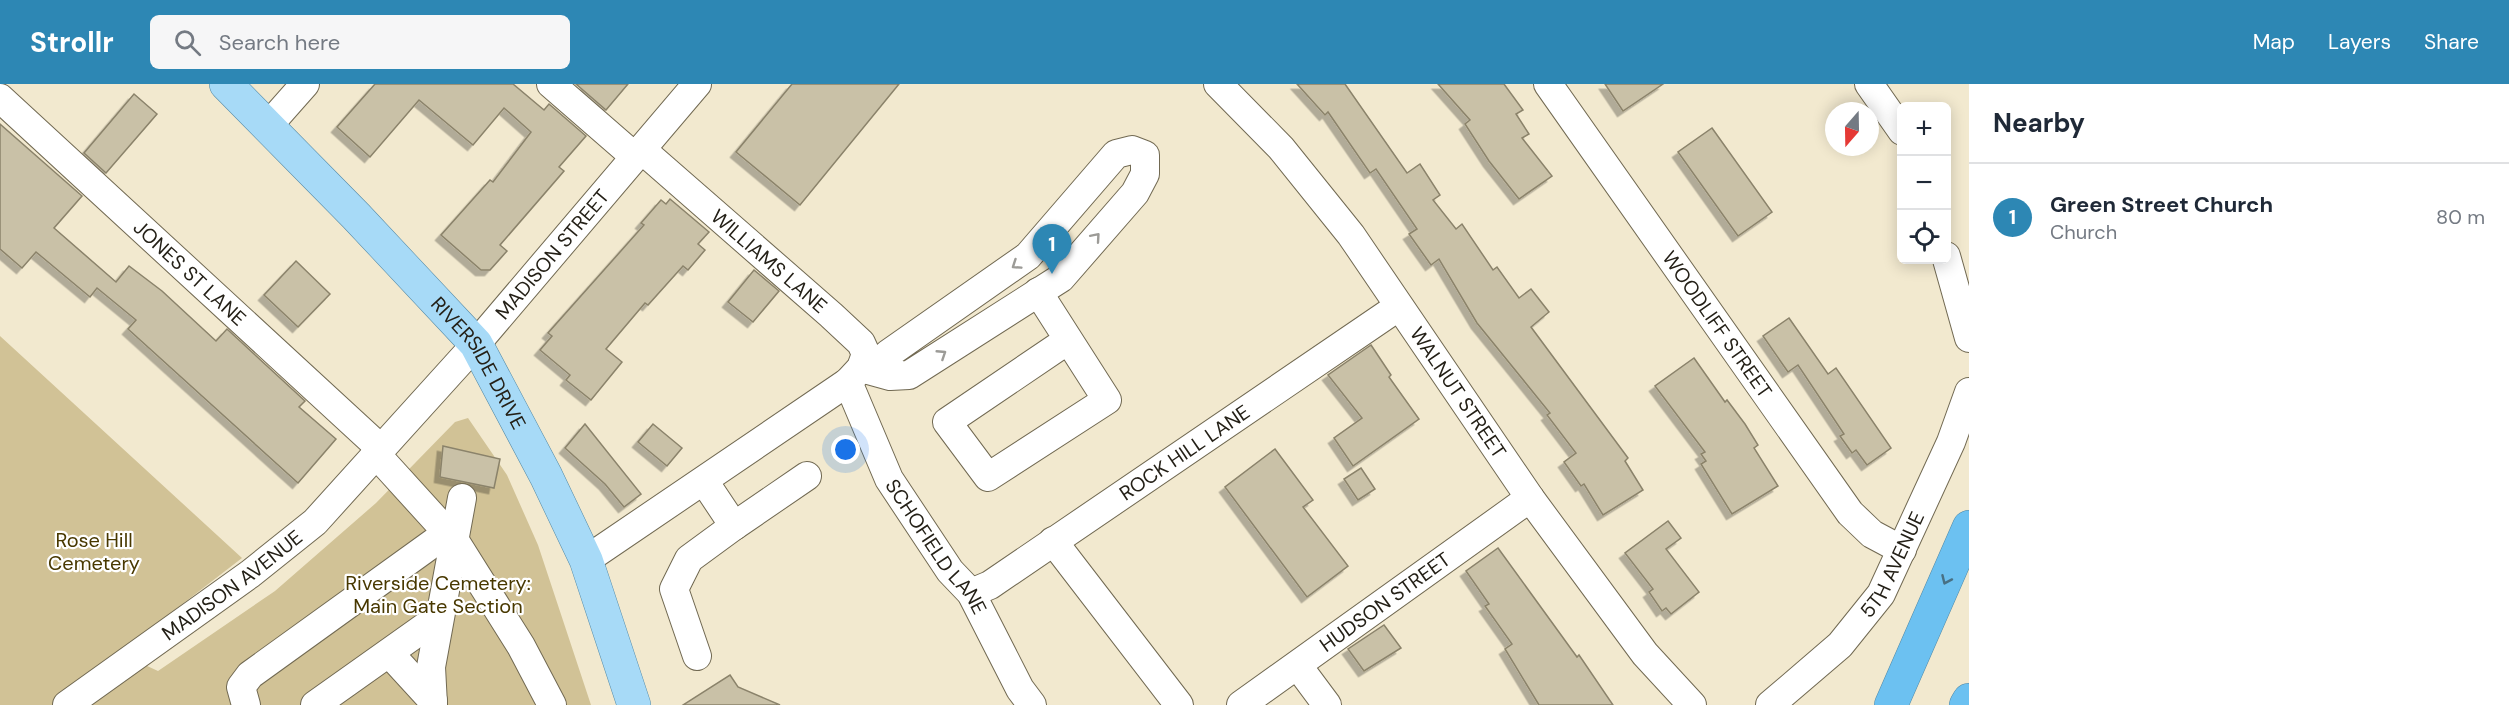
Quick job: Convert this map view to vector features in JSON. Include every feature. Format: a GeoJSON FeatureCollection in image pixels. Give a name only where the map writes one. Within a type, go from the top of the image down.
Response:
{"type":"FeatureCollection","features":[{"type":"Feature","properties":{"kind":"highway"},"geometry":{"type":"LineString","coordinates":[[1891,705],[1969,527]]}},
{"type":"Feature","properties":{"kind":"highway"},"geometry":{"type":"LineString","coordinates":[[1966,705],[1969,700]]}},
{"type":"Feature","properties":{"kind":"main road","name":"RIVERSIDE DRIVE"},"geometry":{"type":"LineString","coordinates":[[226,84],[356,216],[476,344],[546,476],[586,560],[634,705]]}},
{"type":"Feature","properties":{"kind":"street"},"geometry":{"type":"LineString","coordinates":[[267,127],[305,84]]}},
{"type":"Feature","properties":{"kind":"street","name":"WILLIAMS LANE"},"geometry":{"type":"LineString","coordinates":[[551,84],[638,153],[861,343],[866,354],[855,375]]}},
{"type":"Feature","properties":{"kind":"street","name":"MADISON STREET"},"geometry":{"type":"LineString","coordinates":[[378,451],[476,344],[697,84]]}},
{"type":"Feature","properties":{"kind":"street","name":"WALNUT STREET"},"geometry":{"type":"LineString","coordinates":[[1218,84],[1281,148],[1351,235],[1530,498],[1645,654],[1692,705]]}},
{"type":"Feature","properties":{"kind":"street","name":"WOODLIFF STREET"},"geometry":{"type":"LineString","coordinates":[[1548,84],[1850,513],[1872,534],[1902,550]]}},
{"type":"Feature","properties":{"kind":"street"},"geometry":{"type":"LineString","coordinates":[[1869,84],[1897,124]]}},
{"type":"Feature","properties":{"kind":"street","name":"JONES ST LANE"},"geometry":{"type":"LineString","coordinates":[[0,98],[378,451],[451,537],[521,646],[552,705]]}},
{"type":"Feature","properties":{"kind":"street"},"geometry":{"type":"LineString","coordinates":[[586,560],[855,375],[890,376],[909,375],[1061,278],[1135,193],[1145,174],[1145,155],[1132,150],[1116,154],[1028,256],[888,354],[890,376]]}},
{"type":"Feature","properties":{"kind":"street"},"geometry":{"type":"LineString","coordinates":[[1949,264],[1969,338]]}},
{"type":"Feature","properties":{"kind":"street"},"geometry":{"type":"LineString","coordinates":[[1038,292],[1107,400],[988,477],[947,422],[1068,340]]}},
{"type":"Feature","properties":{"kind":"street","name":"ROCK HILL LANE"},"geometry":{"type":"LineString","coordinates":[[971,594],[990,585],[1398,307]]}},
{"type":"Feature","properties":{"kind":"street","name":"SCHOFIELD LANE"},"geometry":{"type":"LineString","coordinates":[[855,375],[889,479],[950,571],[971,594],[1020,689],[1032,705]]}},
{"type":"Feature","properties":{"kind":"street","name":"5TH AVENUE"},"geometry":{"type":"LineString","coordinates":[[1770,705],[1853,632],[1881,594],[1960,422],[1969,392]]}},
{"type":"Feature","properties":{"kind":"street","name":"MADISON AVENUE"},"geometry":{"type":"LineString","coordinates":[[67,705],[250,574],[315,522],[378,451]]}},
{"type":"Feature","properties":{"kind":"street"},"geometry":{"type":"LineString","coordinates":[[697,656],[674,589],[689,559],[807,476]]}},
{"type":"Feature","properties":{"kind":"street"},"geometry":{"type":"LineString","coordinates":[[704,481],[734,526]]}},
{"type":"Feature","properties":{"kind":"street"},"geometry":{"type":"LineString","coordinates":[[433,703],[431,667],[451,537],[462,498]]}},
{"type":"Feature","properties":{"kind":"street","name":"HUDSON STREET"},"geometry":{"type":"LineString","coordinates":[[1241,705],[1530,498]]}},
{"type":"Feature","properties":{"kind":"street"},"geometry":{"type":"LineString","coordinates":[[246,705],[241,687],[250,675],[451,537]]}},
{"type":"Feature","properties":{"kind":"street"},"geometry":{"type":"LineString","coordinates":[[1053,541],[1179,705]]}},
{"type":"Feature","properties":{"kind":"street"},"geometry":{"type":"LineString","coordinates":[[315,705],[390,654],[424,626],[439,617]]}},
{"type":"Feature","properties":{"kind":"street"},"geometry":{"type":"LineString","coordinates":[[390,654],[433,703]]}},
{"type":"Feature","properties":{"kind":"street"},"geometry":{"type":"LineString","coordinates":[[1298,666],[1327,705]]}},
{"type":"Feature","properties":{"kind":"green space"},"geometry":{"type":"Polygon","coordinates":[[[0,336],[242,558],[119,653],[158,671],[275,591],[376,503],[455,422],[468,418],[507,475],[538,545],[591,705],[0,705],[0,336]]]}},
{"type":"Feature","properties":{"kind":"building"},"geometry":{"type":"Polygon","coordinates":[[[375,84],[513,84],[544,110],[549,104],[586,136],[559,167],[564,171],[500,245],[507,251],[490,270],[481,270],[441,235],[490,180],[493,182],[531,132],[504,108],[473,145],[419,100],[370,157],[337,127],[375,84]]]}},
{"type":"Feature","properties":{"kind":"building"},"geometry":{"type":"Polygon","coordinates":[[[576,84],[628,84],[606,110],[576,84]]]}},
{"type":"Feature","properties":{"kind":"building"},"geometry":{"type":"Polygon","coordinates":[[[792,84],[899,84],[800,205],[736,152],[792,84]]]}},
{"type":"Feature","properties":{"kind":"building"},"geometry":{"type":"Polygon","coordinates":[[[1297,84],[1345,84],[1407,173],[1420,164],[1440,195],[1433,200],[1456,229],[1462,224],[1493,270],[1497,267],[1519,298],[1531,289],[1549,312],[1531,327],[1628,458],[1625,461],[1643,490],[1603,515],[1584,484],[1581,486],[1564,462],[1576,453],[1547,415],[1550,413],[1477,323],[1439,259],[1431,265],[1409,234],[1417,229],[1376,169],[1370,173],[1328,112],[1325,115],[1297,84]]]}},
{"type":"Feature","properties":{"kind":"building"},"geometry":{"type":"Polygon","coordinates":[[[1438,84],[1504,84],[1523,110],[1516,114],[1529,134],[1522,138],[1552,176],[1519,199],[1489,161],[1465,124],[1470,120],[1438,84]]]}},
{"type":"Feature","properties":{"kind":"building"},"geometry":{"type":"Polygon","coordinates":[[[1605,84],[1663,84],[1623,111],[1605,84]]]}},
{"type":"Feature","properties":{"kind":"building"},"geometry":{"type":"Polygon","coordinates":[[[134,94],[157,114],[106,173],[84,153],[134,94]]]}},
{"type":"Feature","properties":{"kind":"building"},"geometry":{"type":"Polygon","coordinates":[[[0,124],[82,196],[54,228],[116,282],[129,266],[162,291],[216,341],[227,329],[305,401],[299,407],[336,439],[298,483],[128,329],[136,320],[97,288],[90,297],[36,252],[22,268],[0,249],[0,124]]]}},
{"type":"Feature","properties":{"kind":"building"},"geometry":{"type":"Polygon","coordinates":[[[1712,128],[1772,212],[1738,236],[1678,152],[1712,128]]]}},
{"type":"Feature","properties":{"kind":"building"},"geometry":{"type":"Polygon","coordinates":[[[670,199],[709,232],[698,244],[705,250],[688,270],[683,266],[648,305],[645,303],[606,349],[622,362],[591,400],[566,380],[570,375],[540,350],[552,336],[548,333],[644,225],[641,223],[661,200],[666,204],[670,199]]]}},
{"type":"Feature","properties":{"kind":"building"},"geometry":{"type":"Polygon","coordinates":[[[296,261],[330,294],[298,327],[264,295],[296,261]]]}},
{"type":"Feature","properties":{"kind":"building"},"geometry":{"type":"Polygon","coordinates":[[[754,270],[779,291],[753,322],[728,302],[754,270]]]}},
{"type":"Feature","properties":{"kind":"building"},"geometry":{"type":"Polygon","coordinates":[[[1789,318],[1828,374],[1836,368],[1891,448],[1867,465],[1856,450],[1852,453],[1840,436],[1844,434],[1798,365],[1788,372],[1763,336],[1789,318]]]}},
{"type":"Feature","properties":{"kind":"building"},"geometry":{"type":"Polygon","coordinates":[[[1371,345],[1391,375],[1389,377],[1419,419],[1353,466],[1334,438],[1362,418],[1328,375],[1371,345]]]}},
{"type":"Feature","properties":{"kind":"building"},"geometry":{"type":"Polygon","coordinates":[[[1694,358],[1725,402],[1727,400],[1745,424],[1758,445],[1754,448],[1778,486],[1732,514],[1701,464],[1706,461],[1701,454],[1705,452],[1655,386],[1694,358]]]}},
{"type":"Feature","properties":{"kind":"building"},"geometry":{"type":"Polygon","coordinates":[[[585,424],[641,494],[624,507],[605,484],[565,448],[585,424]]]}},
{"type":"Feature","properties":{"kind":"building"},"geometry":{"type":"Polygon","coordinates":[[[653,424],[682,448],[667,466],[638,442],[653,424]]]}},
{"type":"Feature","properties":{"kind":"building"},"geometry":{"type":"Polygon","coordinates":[[[443,446],[500,459],[494,488],[440,477],[443,446]]]}},
{"type":"Feature","properties":{"kind":"building"},"geometry":{"type":"Polygon","coordinates":[[[1275,449],[1313,500],[1303,507],[1348,566],[1307,597],[1225,487],[1275,449]]]}},
{"type":"Feature","properties":{"kind":"building"},"geometry":{"type":"Polygon","coordinates":[[[1361,468],[1375,489],[1358,500],[1344,479],[1361,468]]]}},
{"type":"Feature","properties":{"kind":"building"},"geometry":{"type":"Polygon","coordinates":[[[1668,521],[1681,538],[1666,549],[1699,592],[1671,614],[1666,608],[1662,611],[1649,592],[1653,589],[1625,553],[1668,521]]]}},
{"type":"Feature","properties":{"kind":"building"},"geometry":{"type":"Polygon","coordinates":[[[1498,548],[1577,657],[1579,655],[1613,705],[1539,705],[1505,649],[1512,644],[1485,606],[1489,604],[1466,571],[1498,548]]]}},
{"type":"Feature","properties":{"kind":"building"},"geometry":{"type":"Polygon","coordinates":[[[1384,625],[1401,648],[1364,671],[1348,649],[1384,625]]]}},
{"type":"Feature","properties":{"kind":"building"},"geometry":{"type":"Polygon","coordinates":[[[730,675],[738,687],[780,705],[683,705],[730,675]]]}},
{"type":"Feature","properties":{"kind":"place","name":"Green Street Church"},"geometry":{"type":"Point","coordinates":[1052,274]}},
{"type":"Feature","properties":{"kind":"park label","name":"Rose Hill Cemetery"},"geometry":{"type":"Point","coordinates":[94,552]}},
{"type":"Feature","properties":{"kind":"park label","name":"Riverside Cemetery: Main Gate Section"},"geometry":{"type":"Point","coordinates":[438,594]}}]}
